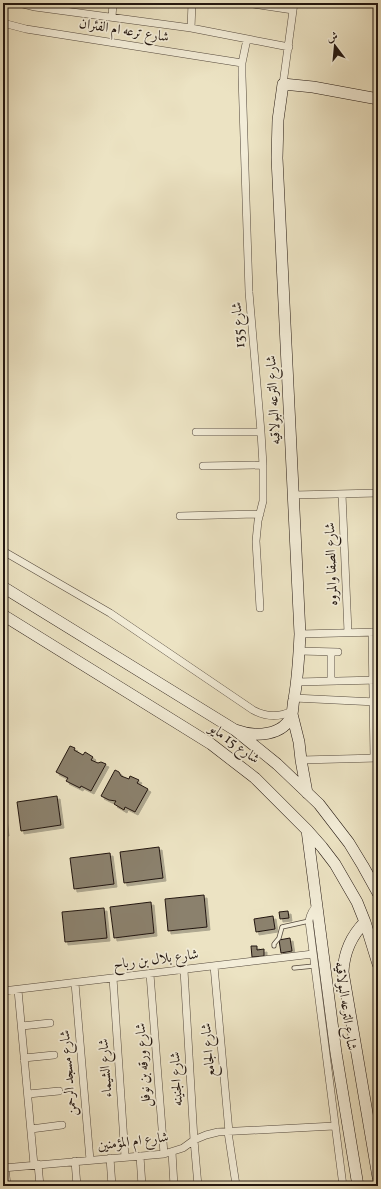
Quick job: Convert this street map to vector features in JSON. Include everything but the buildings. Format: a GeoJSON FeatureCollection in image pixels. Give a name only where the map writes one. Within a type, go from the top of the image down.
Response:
{"type":"FeatureCollection","features":[{"type":"Feature","properties":{"kind":"street","name":"شارع ترعه ام الفئران"},"geometry":{"type":"LineString","coordinates":[[19,3],[35,7],[191,28],[289,47]]}},
{"type":"Feature","properties":{"kind":"street"},"geometry":{"type":"LineString","coordinates":[[112,17],[113,3]]}},
{"type":"Feature","properties":{"kind":"street"},"geometry":{"type":"LineString","coordinates":[[191,28],[192,3]]}},
{"type":"Feature","properties":{"kind":"street"},"geometry":{"type":"LineString","coordinates":[[246,3],[294,6],[283,84],[320,88],[378,99]]}},
{"type":"Feature","properties":{"kind":"street","name":"شارع ترعه ام الفئران"},"geometry":{"type":"LineString","coordinates":[[3,23],[26,29],[243,59]]}},
{"type":"Feature","properties":{"kind":"street","name":"شارع 135"},"geometry":{"type":"LineString","coordinates":[[247,39],[243,59],[248,272],[262,432],[263,465],[263,501],[258,522],[256,541],[260,608]]}},
{"type":"Feature","properties":{"kind":"street","name":"شارع الترعه البولاقيه"},"geometry":{"type":"LineString","coordinates":[[283,84],[278,120],[277,158],[300,634],[297,682],[292,713],[299,742],[307,792]]}},
{"type":"Feature","properties":{"kind":"street"},"geometry":{"type":"LineString","coordinates":[[196,432],[262,432]]}},
{"type":"Feature","properties":{"kind":"street"},"geometry":{"type":"LineString","coordinates":[[203,466],[263,465]]}},
{"type":"Feature","properties":{"kind":"street"},"geometry":{"type":"LineString","coordinates":[[294,495],[378,493]]}},
{"type":"Feature","properties":{"kind":"street","name":"شارع الصفا والمروه"},"geometry":{"type":"LineString","coordinates":[[342,494],[348,632]]}},
{"type":"Feature","properties":{"kind":"street"},"geometry":{"type":"LineString","coordinates":[[180,516],[260,514]]}},
{"type":"Feature","properties":{"kind":"street"},"geometry":{"type":"LineString","coordinates":[[3,551],[114,616],[253,710],[266,716],[279,716],[292,713]]}},
{"type":"Feature","properties":{"kind":"street","name":"شارع 15 مايو"},"geometry":{"type":"LineString","coordinates":[[3,587],[235,730],[277,764],[319,804],[349,843],[364,866],[378,893]]}},
{"type":"Feature","properties":{"kind":"street","name":"شارع 15 مايو"},"geometry":{"type":"LineString","coordinates":[[3,615],[211,744],[255,778],[307,830],[335,864],[365,922],[378,964]]}},
{"type":"Feature","properties":{"kind":"street"},"geometry":{"type":"LineString","coordinates":[[300,634],[375,632],[376,702],[376,758],[301,760]]}},
{"type":"Feature","properties":{"kind":"street"},"geometry":{"type":"LineString","coordinates":[[299,651],[335,652],[331,681]]}},
{"type":"Feature","properties":{"kind":"street"},"geometry":{"type":"LineString","coordinates":[[297,682],[375,680]]}},
{"type":"Feature","properties":{"kind":"street"},"geometry":{"type":"LineString","coordinates":[[294,698],[376,702]]}},
{"type":"Feature","properties":{"kind":"street"},"geometry":{"type":"LineString","coordinates":[[235,730],[251,735],[267,734],[282,727],[288,721],[292,713]]}},
{"type":"Feature","properties":{"kind":"street","name":"شارع الترعه البولاقيه"},"geometry":{"type":"LineString","coordinates":[[307,830],[336,1053],[358,1186]]}},
{"type":"Feature","properties":{"kind":"street"},"geometry":{"type":"LineString","coordinates":[[317,906],[310,914],[309,921],[342,1186]]}},
{"type":"Feature","properties":{"kind":"street","name":"شارع الترعه البولاقيه"},"geometry":{"type":"LineString","coordinates":[[365,922],[355,933],[348,947],[345,955],[343,972],[378,1177]]}},
{"type":"Feature","properties":{"kind":"street","name":"شارع بلال بن رباح"},"geometry":{"type":"LineString","coordinates":[[3,991],[313,954]]}},
{"type":"Feature","properties":{"kind":"street","name":"شارع الجامع"},"geometry":{"type":"LineString","coordinates":[[214,966],[229,1132],[236,1185]]}},
{"type":"Feature","properties":{"kind":"street","name":"شارع الجنينه"},"geometry":{"type":"LineString","coordinates":[[184,970],[198,1186]]}},
{"type":"Feature","properties":{"kind":"street","name":"شارع ورقه بن نوفل"},"geometry":{"type":"LineString","coordinates":[[150,974],[164,1154]]}},
{"type":"Feature","properties":{"kind":"street","name":"شارع الشيماء"},"geometry":{"type":"LineString","coordinates":[[113,978],[125,1157]]}},
{"type":"Feature","properties":{"kind":"street","name":"شارع مسجد الرحمن"},"geometry":{"type":"LineString","coordinates":[[75,983],[90,1160]]}},
{"type":"Feature","properties":{"kind":"street"},"geometry":{"type":"LineString","coordinates":[[18,990],[31,1128],[40,1186]]}},
{"type":"Feature","properties":{"kind":"street"},"geometry":{"type":"LineString","coordinates":[[22,1026],[50,1023]]}},
{"type":"Feature","properties":{"kind":"street"},"geometry":{"type":"LineString","coordinates":[[24,1058],[54,1055]]}},
{"type":"Feature","properties":{"kind":"street"},"geometry":{"type":"LineString","coordinates":[[28,1094],[59,1091]]}},
{"type":"Feature","properties":{"kind":"street"},"geometry":{"type":"LineString","coordinates":[[31,1128],[62,1125]]}},
{"type":"Feature","properties":{"kind":"street","name":"شارع ام المؤمنين"},"geometry":{"type":"LineString","coordinates":[[4,1167],[164,1154],[183,1148],[194,1140],[206,1135],[218,1132],[334,1126]]}},
{"type":"Feature","properties":{"kind":"street"},"geometry":{"type":"LineString","coordinates":[[172,1152],[174,1186]]}},
{"type":"Feature","properties":{"kind":"street"},"geometry":{"type":"LineString","coordinates":[[140,1156],[142,1186]]}},
{"type":"Feature","properties":{"kind":"street"},"geometry":{"type":"LineString","coordinates":[[110,1158],[112,1186]]}},
{"type":"Feature","properties":{"kind":"street"},"geometry":{"type":"LineString","coordinates":[[74,1161],[77,1186]]}},
{"type":"Feature","properties":{"kind":"street"},"geometry":{"type":"LineString","coordinates":[[4,1167],[7,1186]]}},
{"type":"Feature","properties":{"kind":"lane"},"geometry":{"type":"LineString","coordinates":[[274,946],[279,938],[282,927],[309,921]]}},
{"type":"Feature","properties":{"kind":"lane"},"geometry":{"type":"LineString","coordinates":[[294,968],[314,966]]}},
{"type":"Feature","properties":{"kind":"path"},"geometry":{"type":"LineString","coordinates":[[262,432],[291,431]]}}]}
